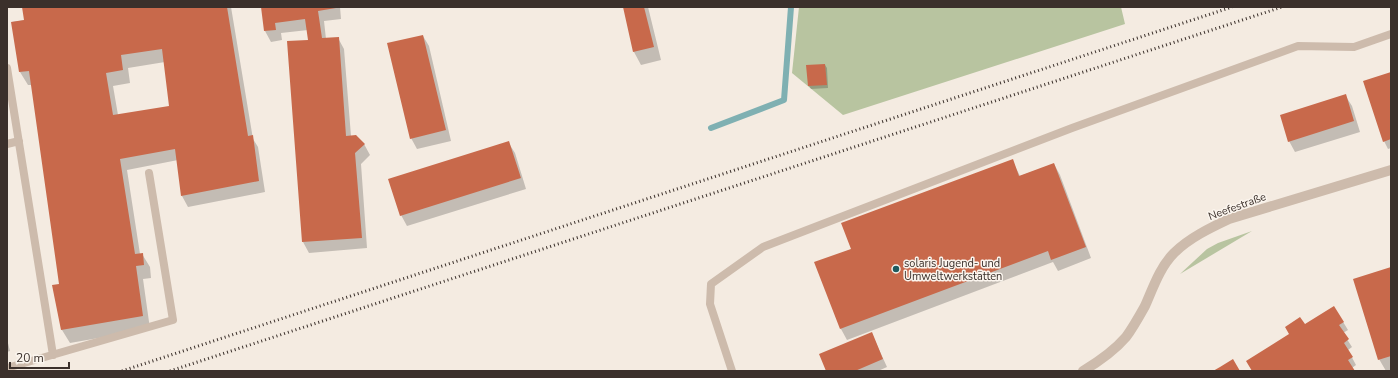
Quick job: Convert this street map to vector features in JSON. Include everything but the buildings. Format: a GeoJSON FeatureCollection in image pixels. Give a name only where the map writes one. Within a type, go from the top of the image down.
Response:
{"type":"FeatureCollection","features":[{"type":"Feature","properties":{"kind":"street","name":"Neefestraße"},"geometry":{"type":"LineString","coordinates":[[1083,371],[1111,351],[1126,336],[1144,307],[1164,265],[1174,253],[1187,242],[1209,228],[1229,220],[1391,170]]}},
{"type":"Feature","properties":{"kind":"lane"},"geometry":{"type":"LineString","coordinates":[[732,371],[710,304],[711,284],[763,247],[1072,128],[1298,46],[1354,47],[1391,34]]}},
{"type":"Feature","properties":{"kind":"lane"},"geometry":{"type":"LineString","coordinates":[[7,68],[20,141],[53,355]]}},
{"type":"Feature","properties":{"kind":"lane"},"geometry":{"type":"LineString","coordinates":[[7,144],[20,141]]}},
{"type":"Feature","properties":{"kind":"lane"},"geometry":{"type":"LineString","coordinates":[[7,368],[173,320],[149,173]]}},
{"type":"Feature","properties":{"kind":"green space"},"geometry":{"type":"Polygon","coordinates":[[[799,7],[1121,7],[1125,24],[843,115],[792,73],[799,7]]]}},
{"type":"Feature","properties":{"kind":"green space"},"geometry":{"type":"Polygon","coordinates":[[[1252,231],[1180,274],[1207,249],[1218,243],[1252,231]]]}},
{"type":"Feature","properties":{"kind":"waterway"},"geometry":{"type":"LineString","coordinates":[[711,128],[784,100],[791,7]]}},
{"type":"Feature","properties":{"kind":"railway"},"geometry":{"type":"LineString","coordinates":[[122,371],[1232,7]]}},
{"type":"Feature","properties":{"kind":"railway"},"geometry":{"type":"LineString","coordinates":[[170,371],[1282,7]]}},
{"type":"Feature","properties":{"kind":"place","name":"solaris Jugend- und Umweltwerkstätten"},"geometry":{"type":"Point","coordinates":[896,269]}}]}
